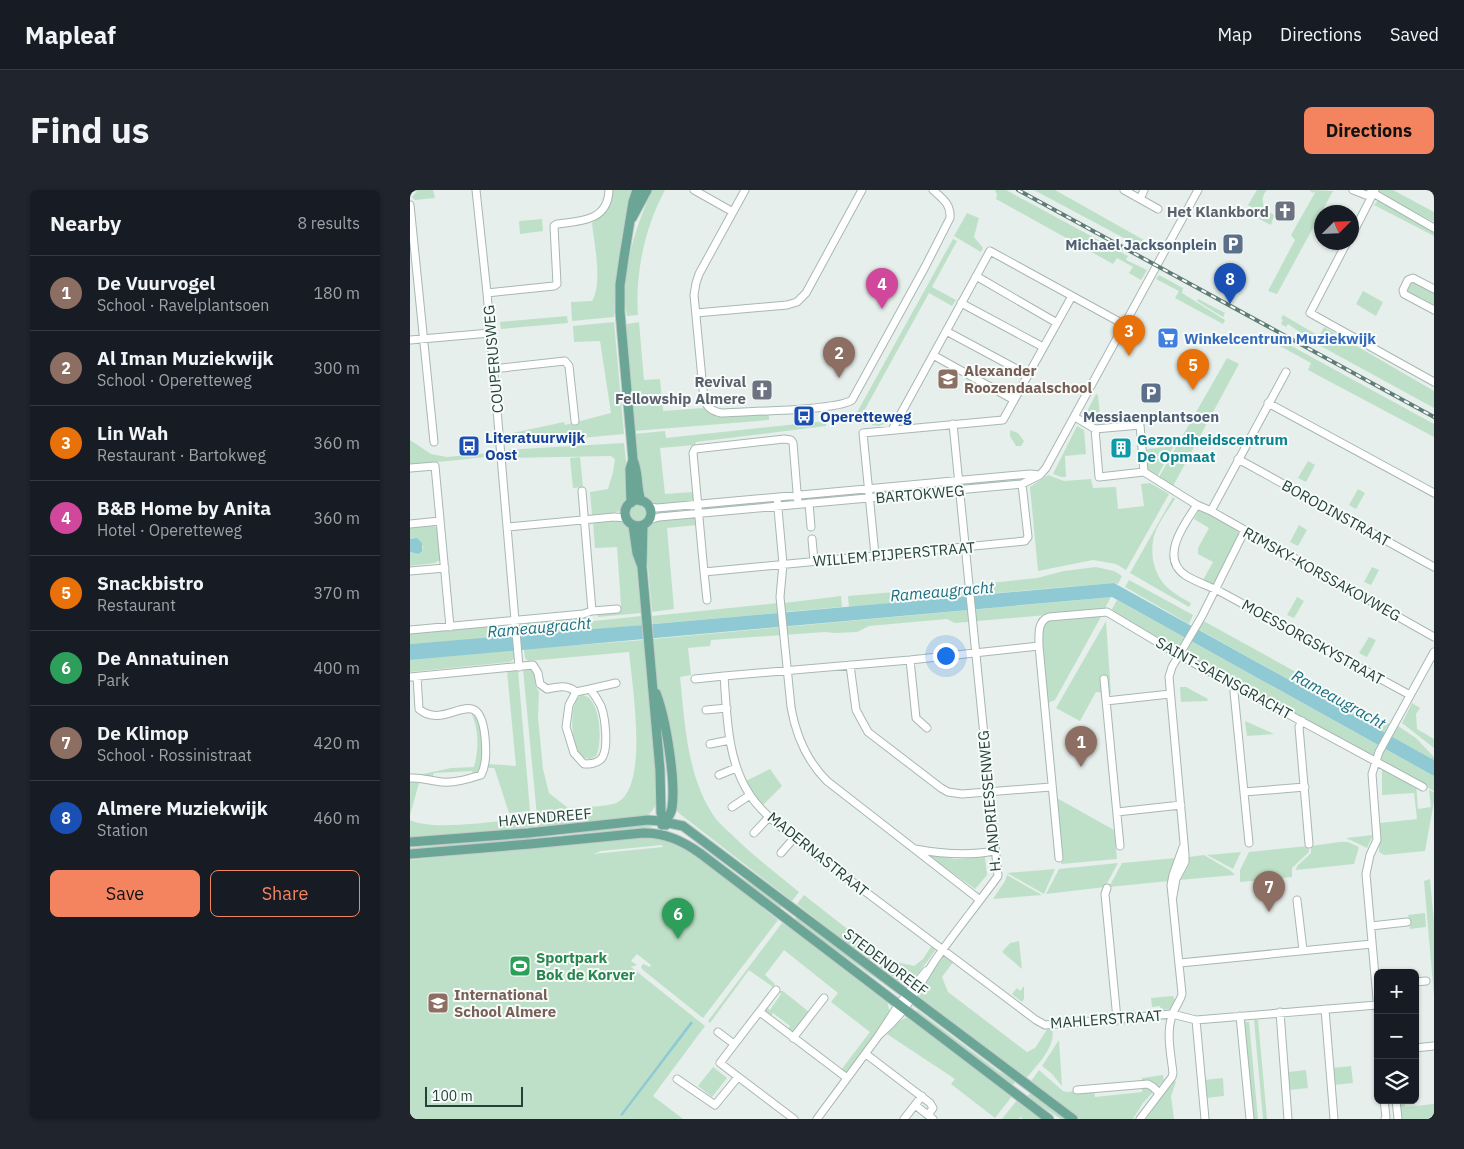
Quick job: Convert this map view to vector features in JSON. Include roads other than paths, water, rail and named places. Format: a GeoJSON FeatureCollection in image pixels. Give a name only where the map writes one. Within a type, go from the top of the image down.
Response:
{"type":"FeatureCollection","features":[{"type":"Feature","properties":{"kind":"main road"},"geometry":{"type":"LineString","coordinates":[[637,190],[629,223],[620,284],[620,312],[632,460],[637,468],[638,495],[636,502],[626,515],[633,525],[637,553],[642,567]]}},
{"type":"Feature","properties":{"kind":"main road"},"geometry":{"type":"LineString","coordinates":[[629,223],[640,207],[647,190]]}},
{"type":"Feature","properties":{"kind":"main road"},"geometry":{"type":"LineString","coordinates":[[636,502],[649,508],[651,514],[642,534],[642,567],[654,688],[653,705],[660,770],[661,812],[670,837]]}},
{"type":"Feature","properties":{"kind":"main road"},"geometry":{"type":"LineString","coordinates":[[633,525],[646,522]]}},
{"type":"Feature","properties":{"kind":"main road"},"geometry":{"type":"LineString","coordinates":[[654,688],[659,700],[668,744],[672,809],[683,826]]}},
{"type":"Feature","properties":{"kind":"main road"},"geometry":{"type":"LineString","coordinates":[[648,820],[661,802]]}},
{"type":"Feature","properties":{"kind":"main road"},"geometry":{"type":"LineString","coordinates":[[646,833],[660,827],[672,809]]}},
{"type":"Feature","properties":{"kind":"main road","name":"HAVENDREEF"},"geometry":{"type":"LineString","coordinates":[[410,842],[528,833],[648,820],[683,826]]}},
{"type":"Feature","properties":{"kind":"main road","name":"STEDENDREEF"},"geometry":{"type":"LineString","coordinates":[[683,826],[1074,1119]]}},
{"type":"Feature","properties":{"kind":"main road","name":"HAVENDREEF"},"geometry":{"type":"LineString","coordinates":[[410,854],[646,833]]}},
{"type":"Feature","properties":{"kind":"main road","name":"STEDENDREEF"},"geometry":{"type":"LineString","coordinates":[[646,833],[670,837],[694,848],[1049,1119]]}},
{"type":"Feature","properties":{"kind":"street","name":"COUPERUSWEG"},"geometry":{"type":"LineString","coordinates":[[476,190],[487,293],[519,667]]}},
{"type":"Feature","properties":{"kind":"street"},"geometry":{"type":"LineString","coordinates":[[487,293],[554,286],[557,284],[554,226],[589,219],[598,215],[605,207],[609,198],[609,190]]}},
{"type":"Feature","properties":{"kind":"street"},"geometry":{"type":"LineString","coordinates":[[694,190],[733,212]]}},
{"type":"Feature","properties":{"kind":"street"},"geometry":{"type":"LineString","coordinates":[[745,190],[699,274],[694,295],[704,400],[707,406],[720,413],[826,406],[847,403],[852,400],[925,268],[950,218],[948,203],[933,190]]}},
{"type":"Feature","properties":{"kind":"street"},"geometry":{"type":"LineString","coordinates":[[696,313],[787,305],[798,302],[806,293],[862,190]]}},
{"type":"Feature","properties":{"kind":"street"},"geometry":{"type":"LineString","coordinates":[[1124,190],[1158,209]]}},
{"type":"Feature","properties":{"kind":"street"},"geometry":{"type":"LineString","coordinates":[[1140,199],[1144,190]]}},
{"type":"Feature","properties":{"kind":"street","name":"BARTOKWEG"},"geometry":{"type":"LineString","coordinates":[[646,522],[659,517],[1022,484],[1040,475],[1075,418],[1198,190]]}},
{"type":"Feature","properties":{"kind":"street"},"geometry":{"type":"LineString","coordinates":[[1353,190],[1366,195],[1373,191]]}},
{"type":"Feature","properties":{"kind":"street"},"geometry":{"type":"LineString","coordinates":[[1373,191],[1434,228]]}},
{"type":"Feature","properties":{"kind":"street"},"geometry":{"type":"LineString","coordinates":[[1359,220],[1373,191]]}},
{"type":"Feature","properties":{"kind":"street"},"geometry":{"type":"LineString","coordinates":[[410,205],[414,278],[424,338],[434,442]]}},
{"type":"Feature","properties":{"kind":"street"},"geometry":{"type":"LineString","coordinates":[[1343,250],[1310,313],[1434,382]]}},
{"type":"Feature","properties":{"kind":"street"},"geometry":{"type":"LineString","coordinates":[[892,430],[990,251],[1125,325]]}},
{"type":"Feature","properties":{"kind":"street"},"geometry":{"type":"LineString","coordinates":[[976,276],[1057,323]]}},
{"type":"Feature","properties":{"kind":"street"},"geometry":{"type":"LineString","coordinates":[[1434,289],[1413,278],[1408,280],[1403,290],[1404,294],[1434,310]]}},
{"type":"Feature","properties":{"kind":"street"},"geometry":{"type":"LineString","coordinates":[[875,555],[863,432],[1003,420],[1072,296]]}},
{"type":"Feature","properties":{"kind":"street"},"geometry":{"type":"LineString","coordinates":[[961,303],[1043,348]]}},
{"type":"Feature","properties":{"kind":"street"},"geometry":{"type":"LineString","coordinates":[[946,330],[1028,375]]}},
{"type":"Feature","properties":{"kind":"street"},"geometry":{"type":"LineString","coordinates":[[410,340],[490,333]]}},
{"type":"Feature","properties":{"kind":"street"},"geometry":{"type":"LineString","coordinates":[[932,356],[1014,400]]}},
{"type":"Feature","properties":{"kind":"street"},"geometry":{"type":"LineString","coordinates":[[493,369],[565,361],[569,366],[575,421]]}},
{"type":"Feature","properties":{"kind":"street"},"geometry":{"type":"LineString","coordinates":[[1211,511],[1286,372]]}},
{"type":"Feature","properties":{"kind":"street"},"geometry":{"type":"LineString","coordinates":[[1268,403],[1434,494]]}},
{"type":"Feature","properties":{"kind":"street"},"geometry":{"type":"LineString","coordinates":[[1075,418],[1095,429],[1140,425],[1144,472]]}},
{"type":"Feature","properties":{"kind":"street"},"geometry":{"type":"LineString","coordinates":[[954,424],[965,547]]}},
{"type":"Feature","properties":{"kind":"street"},"geometry":{"type":"LineString","coordinates":[[1095,429],[1099,477],[1144,472],[1196,505]]}},
{"type":"Feature","properties":{"kind":"street"},"geometry":{"type":"LineString","coordinates":[[707,600],[693,453],[695,448],[790,440],[793,443],[798,504]]}},
{"type":"Feature","properties":{"kind":"street","name":"BORODINSTRAAT"},"geometry":{"type":"LineString","coordinates":[[1238,459],[1434,567]]}},
{"type":"Feature","properties":{"kind":"street"},"geometry":{"type":"LineString","coordinates":[[410,468],[435,466],[450,626]]}},
{"type":"Feature","properties":{"kind":"street","name":"BARTOKWEG"},"geometry":{"type":"LineString","coordinates":[[649,508],[869,490],[1030,474],[1040,475]]}},
{"type":"Feature","properties":{"kind":"street","name":"WILLEM PIJPERSTRAAT"},"geometry":{"type":"LineString","coordinates":[[704,572],[1025,542],[1028,537],[1022,484]]}},
{"type":"Feature","properties":{"kind":"street"},"geometry":{"type":"LineString","coordinates":[[582,491],[592,611]]}},
{"type":"Feature","properties":{"kind":"street"},"geometry":{"type":"LineString","coordinates":[[777,498],[783,564],[780,597],[794,725],[805,754],[827,781],[980,900]]}},
{"type":"Feature","properties":{"kind":"street"},"geometry":{"type":"LineString","coordinates":[[809,503],[811,527]]}},
{"type":"Feature","properties":{"kind":"street","name":"RIMSKY-KORSSAKOVWEG"},"geometry":{"type":"LineString","coordinates":[[1196,505],[1211,511],[1434,637]]}},
{"type":"Feature","properties":{"kind":"street","name":"MOESSORGSKYSTRAAT"},"geometry":{"type":"LineString","coordinates":[[1196,505],[1174,547],[1175,560],[1185,575],[1215,589],[1410,695]]}},
{"type":"Feature","properties":{"kind":"street"},"geometry":{"type":"LineString","coordinates":[[507,527],[626,515]]}},
{"type":"Feature","properties":{"kind":"street"},"geometry":{"type":"LineString","coordinates":[[410,524],[440,521]]}},
{"type":"Feature","properties":{"kind":"street"},"geometry":{"type":"LineString","coordinates":[[1142,1119],[1159,1092],[1172,1078],[1169,1028],[1172,1014],[1182,994],[1171,885],[1184,844],[1169,677],[1178,655],[1196,627],[1245,530]]}},
{"type":"Feature","properties":{"kind":"street"},"geometry":{"type":"LineString","coordinates":[[812,539],[814,562]]}},
{"type":"Feature","properties":{"kind":"street","name":"H. ANDRIESSENWEG"},"geometry":{"type":"LineString","coordinates":[[816,1119],[909,997],[920,976],[934,963],[998,876],[965,547]]}},
{"type":"Feature","properties":{"kind":"street"},"geometry":{"type":"LineString","coordinates":[[410,571],[445,568]]}},
{"type":"Feature","properties":{"kind":"street"},"geometry":{"type":"LineString","coordinates":[[410,630],[583,614],[592,611],[617,609]]}},
{"type":"Feature","properties":{"kind":"street","name":"SAINT-SAENSGRACHT"},"geometry":{"type":"LineString","coordinates":[[1060,858],[1051,787],[1039,646],[1040,625],[1049,616],[1107,612],[1178,655],[1423,787]]}},
{"type":"Feature","properties":{"kind":"street"},"geometry":{"type":"LineString","coordinates":[[695,679],[910,660],[1039,646]]}},
{"type":"Feature","properties":{"kind":"street"},"geometry":{"type":"LineString","coordinates":[[1375,969],[1366,874],[1370,855],[1377,840],[1372,774],[1379,752],[1434,652]]}},
{"type":"Feature","properties":{"kind":"street"},"geometry":{"type":"LineString","coordinates":[[910,660],[916,718],[927,728]]}},
{"type":"Feature","properties":{"kind":"street"},"geometry":{"type":"LineString","coordinates":[[410,778],[417,777],[444,782],[458,781],[481,775],[484,770],[486,749],[484,726],[475,709],[470,707],[454,713],[440,715],[424,714],[419,709],[413,677],[533,665],[538,673],[540,684],[547,689],[560,686],[570,687],[576,692]]}},
{"type":"Feature","properties":{"kind":"street"},"geometry":{"type":"LineString","coordinates":[[850,665],[856,710],[868,732],[948,792],[962,794],[1051,787]]}},
{"type":"Feature","properties":{"kind":"street","name":"MADERNASTRAAT"},"geometry":{"type":"LineString","coordinates":[[724,676],[730,740],[736,768],[750,795],[770,817],[794,838],[943,950]]}},
{"type":"Feature","properties":{"kind":"street"},"geometry":{"type":"LineString","coordinates":[[1104,679],[1120,846]]}},
{"type":"Feature","properties":{"kind":"street"},"geometry":{"type":"LineString","coordinates":[[590,688],[601,707],[605,731],[605,752],[600,760],[593,764],[584,764],[574,753],[566,727],[568,705],[576,692],[590,688],[616,683]]}},
{"type":"Feature","properties":{"kind":"street"},"geometry":{"type":"LineString","coordinates":[[1238,687],[1234,692],[1249,843]]}},
{"type":"Feature","properties":{"kind":"street"},"geometry":{"type":"LineString","coordinates":[[1106,701],[1170,694]]}},
{"type":"Feature","properties":{"kind":"street"},"geometry":{"type":"LineString","coordinates":[[706,710],[727,708]]}},
{"type":"Feature","properties":{"kind":"street"},"geometry":{"type":"LineString","coordinates":[[1302,721],[1299,727],[1309,844]]}},
{"type":"Feature","properties":{"kind":"street"},"geometry":{"type":"LineString","coordinates":[[710,744],[730,740]]}},
{"type":"Feature","properties":{"kind":"street"},"geometry":{"type":"LineString","coordinates":[[719,775],[736,768]]}},
{"type":"Feature","properties":{"kind":"street"},"geometry":{"type":"LineString","coordinates":[[1244,792],[1305,786]]}},
{"type":"Feature","properties":{"kind":"street"},"geometry":{"type":"LineString","coordinates":[[732,807],[750,795]]}},
{"type":"Feature","properties":{"kind":"street"},"geometry":{"type":"LineString","coordinates":[[1117,812],[1180,805]]}},
{"type":"Feature","properties":{"kind":"street"},"geometry":{"type":"LineString","coordinates":[[754,833],[770,817]]}},
{"type":"Feature","properties":{"kind":"street"},"geometry":{"type":"LineString","coordinates":[[781,854],[794,838]]}},
{"type":"Feature","properties":{"kind":"street"},"geometry":{"type":"LineString","coordinates":[[912,848],[938,853],[957,854],[994,851]]}},
{"type":"Feature","properties":{"kind":"street"},"geometry":{"type":"LineString","coordinates":[[1107,888],[1105,894],[1106,909],[1117,1019]]}},
{"type":"Feature","properties":{"kind":"street"},"geometry":{"type":"LineString","coordinates":[[1297,900],[1303,950]]}},
{"type":"Feature","properties":{"kind":"street"},"geometry":{"type":"LineString","coordinates":[[1371,926],[1407,922]]}},
{"type":"Feature","properties":{"kind":"street"},"geometry":{"type":"LineString","coordinates":[[1180,963],[1372,944]]}},
{"type":"Feature","properties":{"kind":"street","name":"MAHLERSTRAAT"},"geometry":{"type":"LineString","coordinates":[[943,950],[1045,1025],[1172,1014],[1196,1020],[1280,1012],[1374,1007]]}},
{"type":"Feature","properties":{"kind":"street"},"geometry":{"type":"LineString","coordinates":[[1419,982],[1426,981]]}},
{"type":"Feature","properties":{"kind":"street"},"geometry":{"type":"LineString","coordinates":[[776,990],[720,1063],[794,1119]]}},
{"type":"Feature","properties":{"kind":"street"},"geometry":{"type":"LineString","coordinates":[[792,1038],[824,998]]}},
{"type":"Feature","properties":{"kind":"street"},"geometry":{"type":"LineString","coordinates":[[1325,1009],[1334,1119]]}},
{"type":"Feature","properties":{"kind":"street"},"geometry":{"type":"LineString","coordinates":[[760,1012],[847,1078]]}},
{"type":"Feature","properties":{"kind":"street"},"geometry":{"type":"LineString","coordinates":[[1280,1012],[1288,1119]]}},
{"type":"Feature","properties":{"kind":"street"},"geometry":{"type":"LineString","coordinates":[[1240,1016],[1250,1119]]}},
{"type":"Feature","properties":{"kind":"street"},"geometry":{"type":"LineString","coordinates":[[1196,1020],[1205,1119]]}},
{"type":"Feature","properties":{"kind":"street"},"geometry":{"type":"LineString","coordinates":[[718,1032],[734,1044]]}},
{"type":"Feature","properties":{"kind":"street"},"geometry":{"type":"LineString","coordinates":[[1419,1048],[1434,1046]]}},
{"type":"Feature","properties":{"kind":"street"},"geometry":{"type":"LineString","coordinates":[[866,1054],[930,1102],[934,1108],[930,1117],[915,1105]]}},
{"type":"Feature","properties":{"kind":"street"},"geometry":{"type":"LineString","coordinates":[[677,1079],[714,1106],[738,1076]]}},
{"type":"Feature","properties":{"kind":"street"},"geometry":{"type":"LineString","coordinates":[[1077,1090],[1148,1084],[1159,1092]]}},
{"type":"Feature","properties":{"kind":"street"},"geometry":{"type":"LineString","coordinates":[[904,1119],[922,1096]]}},
{"type":"Feature","properties":{"kind":"street"},"geometry":{"type":"LineString","coordinates":[[1384,1104],[1385,1119]]}},
{"type":"Feature","properties":{"kind":"street"},"geometry":{"type":"LineString","coordinates":[[1396,1104],[1397,1119]]}},
{"type":"Feature","properties":{"kind":"water"},"geometry":{"type":"Polygon","coordinates":[[[417,538],[422,543],[422,551],[419,554],[410,552],[410,539],[417,538]]]}},
{"type":"Feature","properties":{"kind":"water"},"geometry":{"type":"Polygon","coordinates":[[[1114,583],[1434,760],[1434,776],[1112,597],[410,660],[410,644],[1114,583]]]}},
{"type":"Feature","properties":{"kind":"water"},"geometry":{"type":"Polygon","coordinates":[[[691,1021],[693,1023],[622,1116],[620,1115],[691,1021]]]}},
{"type":"Feature","properties":{"kind":"railway"},"geometry":{"type":"LineString","coordinates":[[1018,190],[1434,417]]}},
{"type":"Feature","properties":{"kind":"place","name":"Het Klankbord"},"geometry":{"type":"Point","coordinates":[1285,211]}},
{"type":"Feature","properties":{"kind":"place","name":"Michael Jacksonplein"},"geometry":{"type":"Point","coordinates":[1233,244]}},
{"type":"Feature","properties":{"kind":"place","name":"Almere Muziekwijk"},"geometry":{"type":"Point","coordinates":[1230,304]}},
{"type":"Feature","properties":{"kind":"place","name":"B&B Home by Anita"},"geometry":{"type":"Point","coordinates":[882,309]}},
{"type":"Feature","properties":{"kind":"place","name":"Winkelcentrum Muziekwijk"},"geometry":{"type":"Point","coordinates":[1168,338]}},
{"type":"Feature","properties":{"kind":"place","name":"Lin Wah"},"geometry":{"type":"Point","coordinates":[1129,356]}},
{"type":"Feature","properties":{"kind":"place","name":"Al Iman Muziekwijk"},"geometry":{"type":"Point","coordinates":[839,378]}},
{"type":"Feature","properties":{"kind":"place","name":"Alexander Roozendaalschool"},"geometry":{"type":"Point","coordinates":[948,379]}},
{"type":"Feature","properties":{"kind":"place","name":"Revival Fellowship Almere"},"geometry":{"type":"Point","coordinates":[762,390]}},
{"type":"Feature","properties":{"kind":"place","name":"Snackbistro"},"geometry":{"type":"Point","coordinates":[1193,390]}},
{"type":"Feature","properties":{"kind":"place","name":"Messiaenplantsoen"},"geometry":{"type":"Point","coordinates":[1151,393]}},
{"type":"Feature","properties":{"kind":"place","name":"Operetteweg"},"geometry":{"type":"Point","coordinates":[804,416]}},
{"type":"Feature","properties":{"kind":"place","name":"Literatuurwijk Oost"},"geometry":{"type":"Point","coordinates":[469,446]}},
{"type":"Feature","properties":{"kind":"place","name":"Gezondheidscentrum De Opmaat"},"geometry":{"type":"Point","coordinates":[1121,448]}},
{"type":"Feature","properties":{"kind":"place","name":"De Vuurvogel"},"geometry":{"type":"Point","coordinates":[1081,767]}},
{"type":"Feature","properties":{"kind":"place","name":"De Klimop"},"geometry":{"type":"Point","coordinates":[1269,912]}},
{"type":"Feature","properties":{"kind":"place","name":"De Annatuinen"},"geometry":{"type":"Point","coordinates":[678,939]}},
{"type":"Feature","properties":{"kind":"place","name":"Sportpark Bok de Korver"},"geometry":{"type":"Point","coordinates":[520,966]}},
{"type":"Feature","properties":{"kind":"place","name":"International School Almere"},"geometry":{"type":"Point","coordinates":[438,1003]}},
{"type":"Feature","properties":{"kind":"water label","name":"Rameaugracht"},"geometry":{"type":"Point","coordinates":[942,591]}},
{"type":"Feature","properties":{"kind":"water label","name":"Rameaugracht"},"geometry":{"type":"Point","coordinates":[539,627]}},
{"type":"Feature","properties":{"kind":"water label","name":"Rameaugracht"},"geometry":{"type":"Point","coordinates":[1339,699]}}]}
